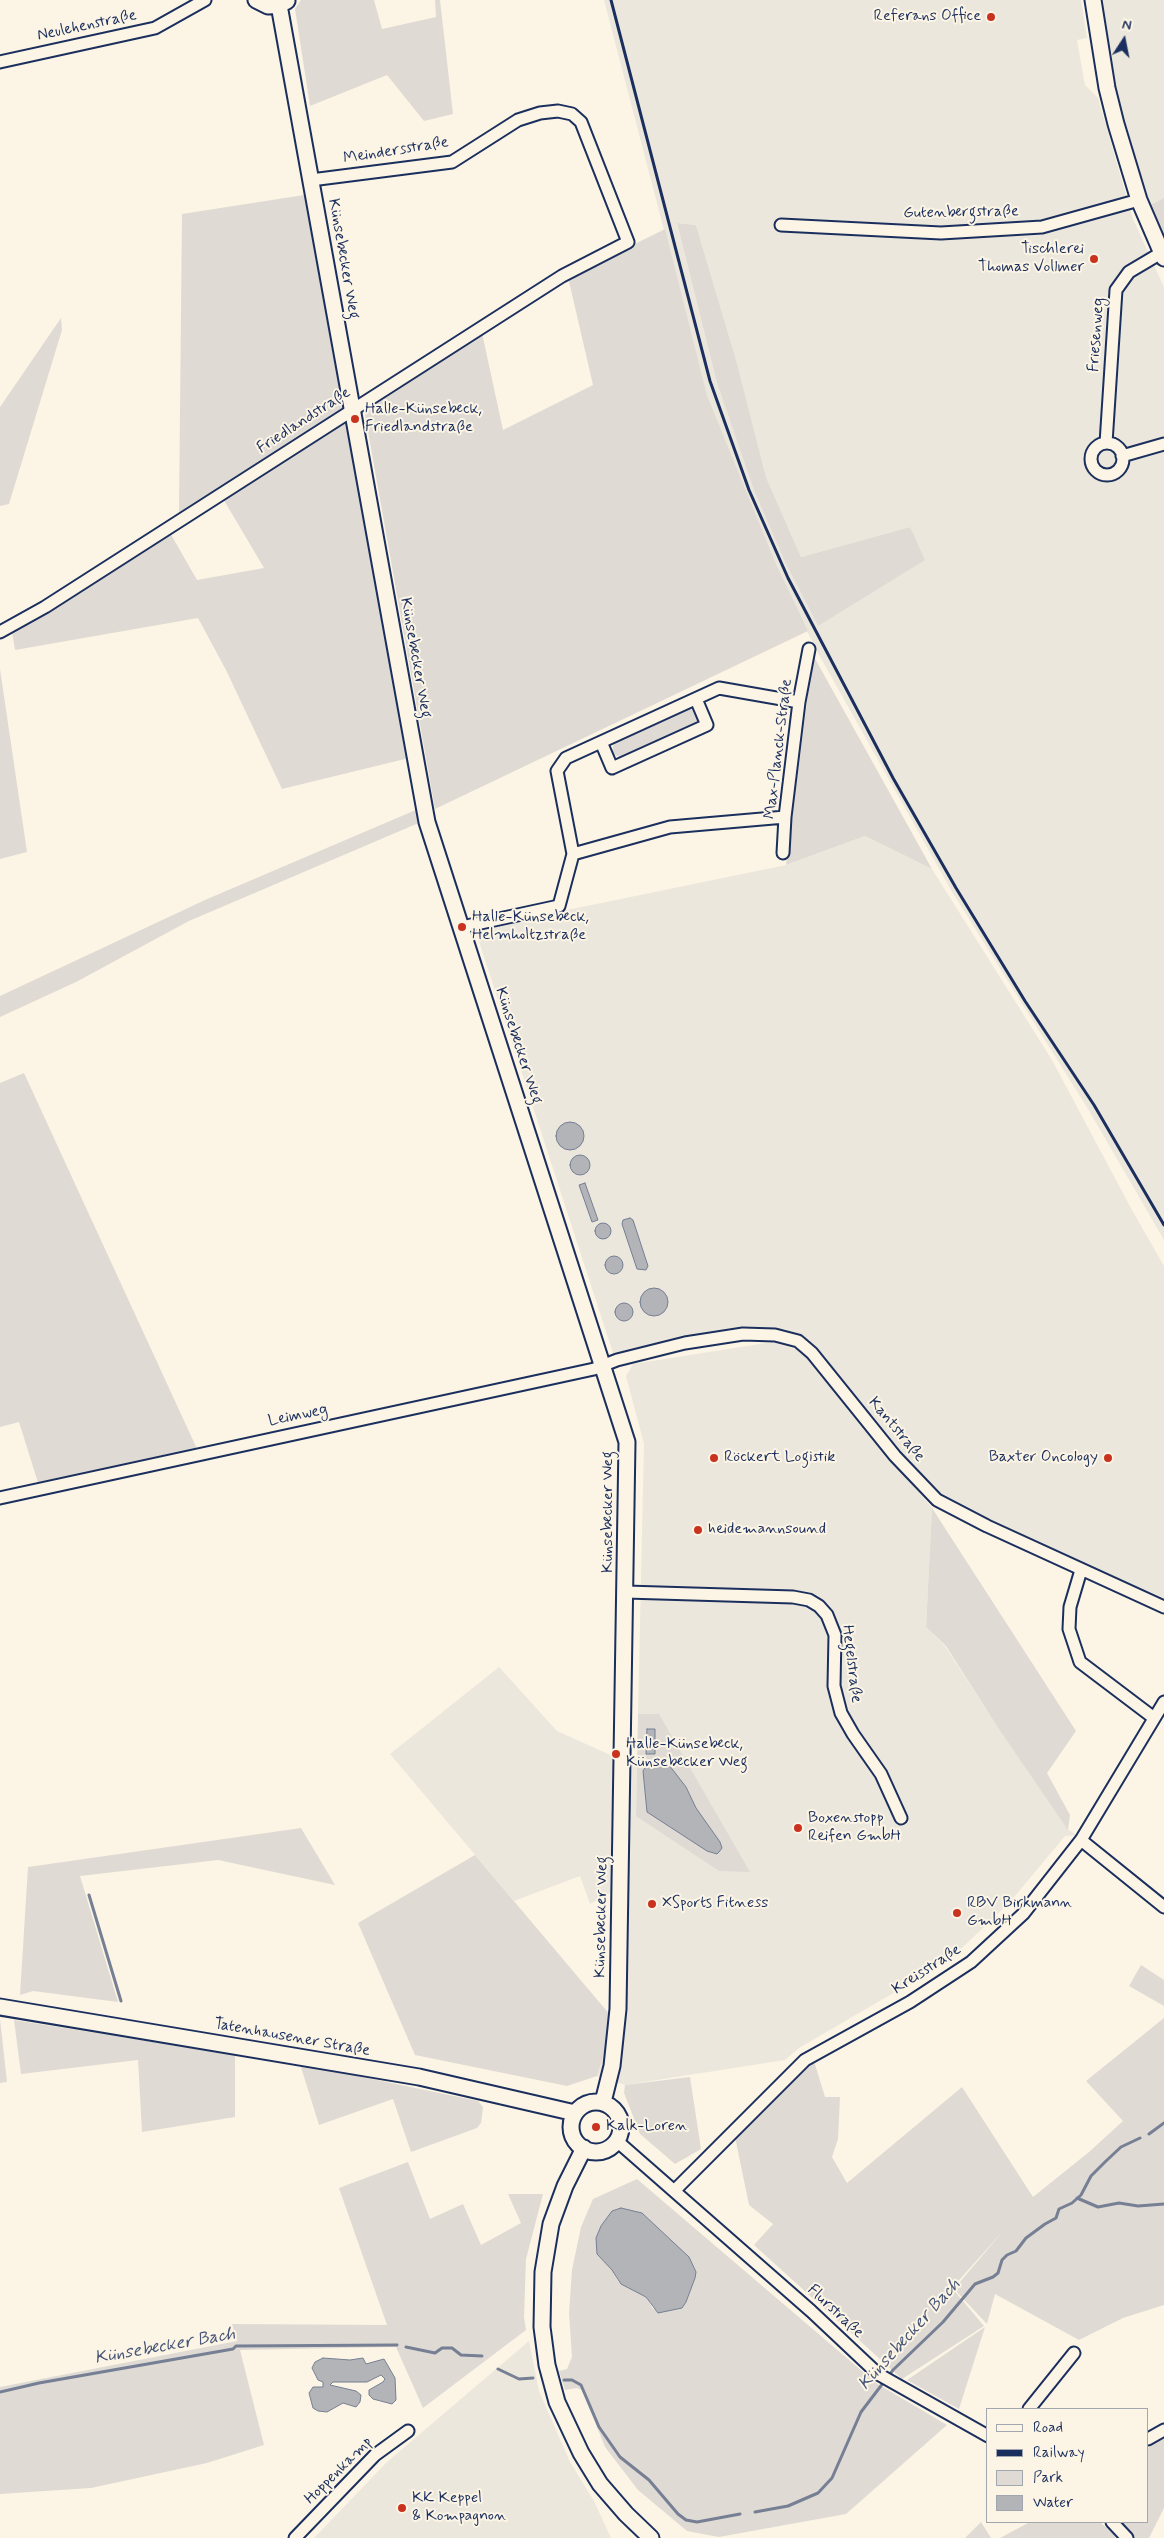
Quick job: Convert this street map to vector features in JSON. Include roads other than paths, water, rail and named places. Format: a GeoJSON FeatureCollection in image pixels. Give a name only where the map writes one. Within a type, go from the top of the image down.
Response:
{"type":"FeatureCollection","features":[{"type":"Feature","properties":{"kind":"street","name":"Neulehenstraße"},"geometry":{"type":"LineString","coordinates":[[0,62],[155,28],[205,0]]}},
{"type":"Feature","properties":{"kind":"street"},"geometry":{"type":"LineString","coordinates":[[256,0],[268,6],[283,2]]}},
{"type":"Feature","properties":{"kind":"street"},"geometry":{"type":"LineString","coordinates":[[1093,0],[1107,88],[1139,200],[1163,255]]}},
{"type":"Feature","properties":{"kind":"street","name":"Künsebecker Weg"},"geometry":{"type":"LineString","coordinates":[[283,2],[311,180],[428,822],[626,1442],[626,1592],[618,2010],[612,2066],[603,2102]]}},
{"type":"Feature","properties":{"kind":"street","name":"Meindersstraße"},"geometry":{"type":"LineString","coordinates":[[311,180],[452,162],[518,120],[540,113],[558,111],[572,114],[581,122],[628,242]]}},
{"type":"Feature","properties":{"kind":"street","name":"Gutenbergstraße"},"geometry":{"type":"LineString","coordinates":[[781,225],[941,233],[1042,227],[1139,200]]}},
{"type":"Feature","properties":{"kind":"street","name":"Friedlandstraße"},"geometry":{"type":"LineString","coordinates":[[0,632],[45,607],[562,276],[628,242]]}},
{"type":"Feature","properties":{"kind":"street","name":"Friesenweg"},"geometry":{"type":"LineString","coordinates":[[1106,443],[1116,290],[1129,272],[1163,255]]}},
{"type":"Feature","properties":{"kind":"street"},"geometry":{"type":"LineString","coordinates":[[1106,443],[1115,445],[1122,456],[1122,462],[1117,471],[1107,474],[1098,471],[1092,463],[1092,454],[1097,446],[1106,443]]}},
{"type":"Feature","properties":{"kind":"street"},"geometry":{"type":"LineString","coordinates":[[1122,456],[1164,444]]}},
{"type":"Feature","properties":{"kind":"street","name":"Max-Planck-Straße"},"geometry":{"type":"LineString","coordinates":[[783,853],[785,817],[799,702],[809,649]]}},
{"type":"Feature","properties":{"kind":"street"},"geometry":{"type":"LineString","coordinates":[[462,927],[559,906],[573,854],[557,772],[566,758],[719,688],[799,702]]}},
{"type":"Feature","properties":{"kind":"street"},"geometry":{"type":"LineString","coordinates":[[601,742],[612,768],[673,741],[707,725],[696,699]]}},
{"type":"Feature","properties":{"kind":"street"},"geometry":{"type":"LineString","coordinates":[[573,854],[670,827],[785,817]]}},
{"type":"Feature","properties":{"kind":"street","name":"Kantstraße"},"geometry":{"type":"LineString","coordinates":[[603,1366],[684,1343],[743,1334],[787,1336],[812,1353],[895,1456],[937,1500],[1080,1570],[1164,1607]]}},
{"type":"Feature","properties":{"kind":"street","name":"Leimweg"},"geometry":{"type":"LineString","coordinates":[[0,1498],[603,1366]]}},
{"type":"Feature","properties":{"kind":"street"},"geometry":{"type":"LineString","coordinates":[[1080,1570],[1070,1606],[1068,1628],[1080,1662],[1154,1718]]}},
{"type":"Feature","properties":{"kind":"street","name":"Hegelstraße"},"geometry":{"type":"LineString","coordinates":[[626,1592],[793,1597],[810,1600],[819,1606],[827,1615],[834,1635],[834,1686],[841,1713],[852,1734],[881,1774],[901,1818]]}},
{"type":"Feature","properties":{"kind":"street","name":"Kreisstraße"},"geometry":{"type":"LineString","coordinates":[[675,2190],[805,2060],[910,2002],[971,1962],[1023,1914],[1080,1840],[1164,1702]]}},
{"type":"Feature","properties":{"kind":"street"},"geometry":{"type":"LineString","coordinates":[[1080,1840],[1164,1907]]}},
{"type":"Feature","properties":{"kind":"street","name":"Tatenhausener Straße"},"geometry":{"type":"LineString","coordinates":[[0,2008],[419,2078],[575,2113]]}},
{"type":"Feature","properties":{"kind":"street"},"geometry":{"type":"LineString","coordinates":[[603,2102],[615,2110],[620,2117],[621,2125],[617,2141],[606,2150],[591,2151],[578,2143],[572,2129],[575,2113],[586,2104],[603,2102]]}},
{"type":"Feature","properties":{"kind":"street"},"geometry":{"type":"LineString","coordinates":[[617,2141],[675,2190]]}},
{"type":"Feature","properties":{"kind":"street"},"geometry":{"type":"LineString","coordinates":[[584,2148],[565,2186],[551,2224],[542,2272],[542,2327],[547,2365],[557,2402],[581,2453],[600,2484],[644,2536]]}},
{"type":"Feature","properties":{"kind":"street","name":"Flurstraße"},"geometry":{"type":"LineString","coordinates":[[675,2190],[878,2374],[892,2384],[986,2435]]}},
{"type":"Feature","properties":{"kind":"street"},"geometry":{"type":"LineString","coordinates":[[1030,2408],[1074,2353]]}},
{"type":"Feature","properties":{"kind":"street"},"geometry":{"type":"LineString","coordinates":[[1149,2438],[1164,2430]]}},
{"type":"Feature","properties":{"kind":"street","name":"Hoppenkamp"},"geometry":{"type":"LineString","coordinates":[[295,2538],[375,2455],[408,2431]]}},
{"type":"Feature","properties":{"kind":"street"},"geometry":{"type":"LineString","coordinates":[[1113,2523],[1127,2538]]}},
{"type":"Feature","properties":{"kind":"water"},"geometry":{"type":"Polygon","coordinates":[[[570,1122],[580,1126],[584,1136],[580,1146],[570,1150],[560,1146],[556,1136],[560,1126],[570,1122]]]}},
{"type":"Feature","properties":{"kind":"water"},"geometry":{"type":"Polygon","coordinates":[[[576,1155],[584,1155],[590,1161],[590,1169],[584,1175],[576,1175],[570,1169],[570,1161],[576,1155]]]}},
{"type":"Feature","properties":{"kind":"water"},"geometry":{"type":"Polygon","coordinates":[[[585,1183],[598,1220],[592,1222],[579,1185],[585,1183]]]}},
{"type":"Feature","properties":{"kind":"water"},"geometry":{"type":"Polygon","coordinates":[[[630,1218],[633,1220],[648,1266],[646,1270],[637,1269],[622,1224],[623,1220],[630,1218]]]}},
{"type":"Feature","properties":{"kind":"water"},"geometry":{"type":"Polygon","coordinates":[[[603,1223],[609,1225],[611,1231],[609,1237],[603,1239],[597,1237],[595,1231],[597,1225],[603,1223]]]}},
{"type":"Feature","properties":{"kind":"water"},"geometry":{"type":"Polygon","coordinates":[[[614,1256],[620,1259],[623,1265],[620,1271],[614,1274],[608,1271],[605,1265],[608,1259],[614,1256]]]}},
{"type":"Feature","properties":{"kind":"water"},"geometry":{"type":"Polygon","coordinates":[[[654,1288],[664,1292],[668,1302],[664,1312],[654,1316],[644,1312],[640,1302],[644,1292],[654,1288]]]}},
{"type":"Feature","properties":{"kind":"water"},"geometry":{"type":"Polygon","coordinates":[[[624,1303],[630,1306],[633,1312],[630,1318],[624,1321],[618,1318],[615,1312],[618,1306],[624,1303]]]}},
{"type":"Feature","properties":{"kind":"water"},"geometry":{"type":"Polygon","coordinates":[[[647,1729],[655,1729],[655,1754],[646,1754],[647,1729]]]}},
{"type":"Feature","properties":{"kind":"water"},"geometry":{"type":"Polygon","coordinates":[[[656,1762],[669,1765],[686,1787],[696,1808],[720,1842],[722,1848],[717,1854],[707,1851],[647,1812],[643,1771],[647,1765],[656,1762]]]}},
{"type":"Feature","properties":{"kind":"water"},"geometry":{"type":"Polygon","coordinates":[[[621,2208],[642,2213],[689,2257],[696,2272],[686,2302],[682,2308],[658,2313],[646,2297],[621,2284],[612,2270],[597,2254],[596,2238],[601,2226],[612,2211],[621,2208]]]}},
{"type":"Feature","properties":{"kind":"water"},"geometry":{"type":"Polygon","coordinates":[[[323,2358],[350,2360],[363,2358],[366,2364],[384,2359],[395,2378],[396,2400],[392,2404],[373,2399],[369,2395],[369,2390],[385,2379],[381,2375],[367,2382],[333,2382],[330,2385],[356,2391],[361,2395],[360,2402],[356,2407],[343,2403],[327,2412],[318,2411],[313,2408],[309,2393],[313,2387],[323,2387],[323,2382],[318,2380],[312,2368],[315,2362],[323,2358]]]}},
{"type":"Feature","properties":{"kind":"waterway"},"geometry":{"type":"LineString","coordinates":[[89,1895],[121,2001]]}},
{"type":"Feature","properties":{"kind":"waterway","name":"Künsebecker Bach"},"geometry":{"type":"LineString","coordinates":[[1149,2134],[1164,2123]]}},
{"type":"Feature","properties":{"kind":"waterway","name":"Künsebecker Bach"},"geometry":{"type":"LineString","coordinates":[[755,2512],[788,2506],[818,2493],[832,2478],[861,2412],[893,2370],[943,2322],[975,2284],[998,2273],[1002,2260],[1007,2255],[1016,2251],[1026,2238],[1056,2218],[1059,2209],[1072,2203],[1081,2195],[1091,2176],[1121,2147],[1140,2138]]}},
{"type":"Feature","properties":{"kind":"waterway"},"geometry":{"type":"LineString","coordinates":[[1077,2198],[1098,2207],[1119,2203],[1138,2206],[1164,2204]]}},
{"type":"Feature","properties":{"kind":"waterway","name":"Künsebecker Bach"},"geometry":{"type":"LineString","coordinates":[[0,2392],[39,2383],[233,2349],[236,2346],[397,2345]]}},
{"type":"Feature","properties":{"kind":"waterway","name":"Künsebecker Bach"},"geometry":{"type":"LineString","coordinates":[[406,2347],[435,2353],[442,2348],[452,2348],[461,2355],[482,2356]]}},
{"type":"Feature","properties":{"kind":"waterway","name":"Künsebecker Bach"},"geometry":{"type":"LineString","coordinates":[[498,2369],[519,2379],[533,2378]]}},
{"type":"Feature","properties":{"kind":"waterway","name":"Künsebecker Bach"},"geometry":{"type":"LineString","coordinates":[[564,2380],[572,2380],[581,2385],[599,2427],[620,2457],[649,2480],[678,2514],[686,2520],[697,2522],[740,2514]]}},
{"type":"Feature","properties":{"kind":"railway"},"geometry":{"type":"LineString","coordinates":[[611,0],[710,381],[749,490],[788,578],[893,778],[956,888],[1025,1001],[1094,1105],[1164,1225]]}},
{"type":"Feature","properties":{"kind":"place","name":"Referans Office"},"geometry":{"type":"Point","coordinates":[991,17]}},
{"type":"Feature","properties":{"kind":"place","name":"Tischlerei Thomas Vollmer"},"geometry":{"type":"Point","coordinates":[1094,259]}},
{"type":"Feature","properties":{"kind":"place","name":"Halle-Künsebeck, Friedlandstraße"},"geometry":{"type":"Point","coordinates":[355,419]}},
{"type":"Feature","properties":{"kind":"place","name":"Halle-Künsebeck, Helmholtzstraße"},"geometry":{"type":"Point","coordinates":[462,927]}},
{"type":"Feature","properties":{"kind":"place","name":"Röckert Logistik"},"geometry":{"type":"Point","coordinates":[714,1458]}},
{"type":"Feature","properties":{"kind":"place","name":"Baxter Oncology"},"geometry":{"type":"Point","coordinates":[1108,1458]}},
{"type":"Feature","properties":{"kind":"place","name":"heidemannsound"},"geometry":{"type":"Point","coordinates":[698,1530]}},
{"type":"Feature","properties":{"kind":"place","name":"Halle-Künsebeck, Künsebecker Weg"},"geometry":{"type":"Point","coordinates":[616,1754]}},
{"type":"Feature","properties":{"kind":"place","name":"Boxenstopp Reifen GmbH"},"geometry":{"type":"Point","coordinates":[798,1828]}},
{"type":"Feature","properties":{"kind":"place","name":"XSports Fitness"},"geometry":{"type":"Point","coordinates":[652,1904]}},
{"type":"Feature","properties":{"kind":"place","name":"RBV Birkmann GmbH"},"geometry":{"type":"Point","coordinates":[957,1913]}},
{"type":"Feature","properties":{"kind":"place","name":"Kalk-Loren"},"geometry":{"type":"Point","coordinates":[596,2127]}},
{"type":"Feature","properties":{"kind":"place","name":"KK Keppel & Kompagnon"},"geometry":{"type":"Point","coordinates":[402,2508]}}]}
